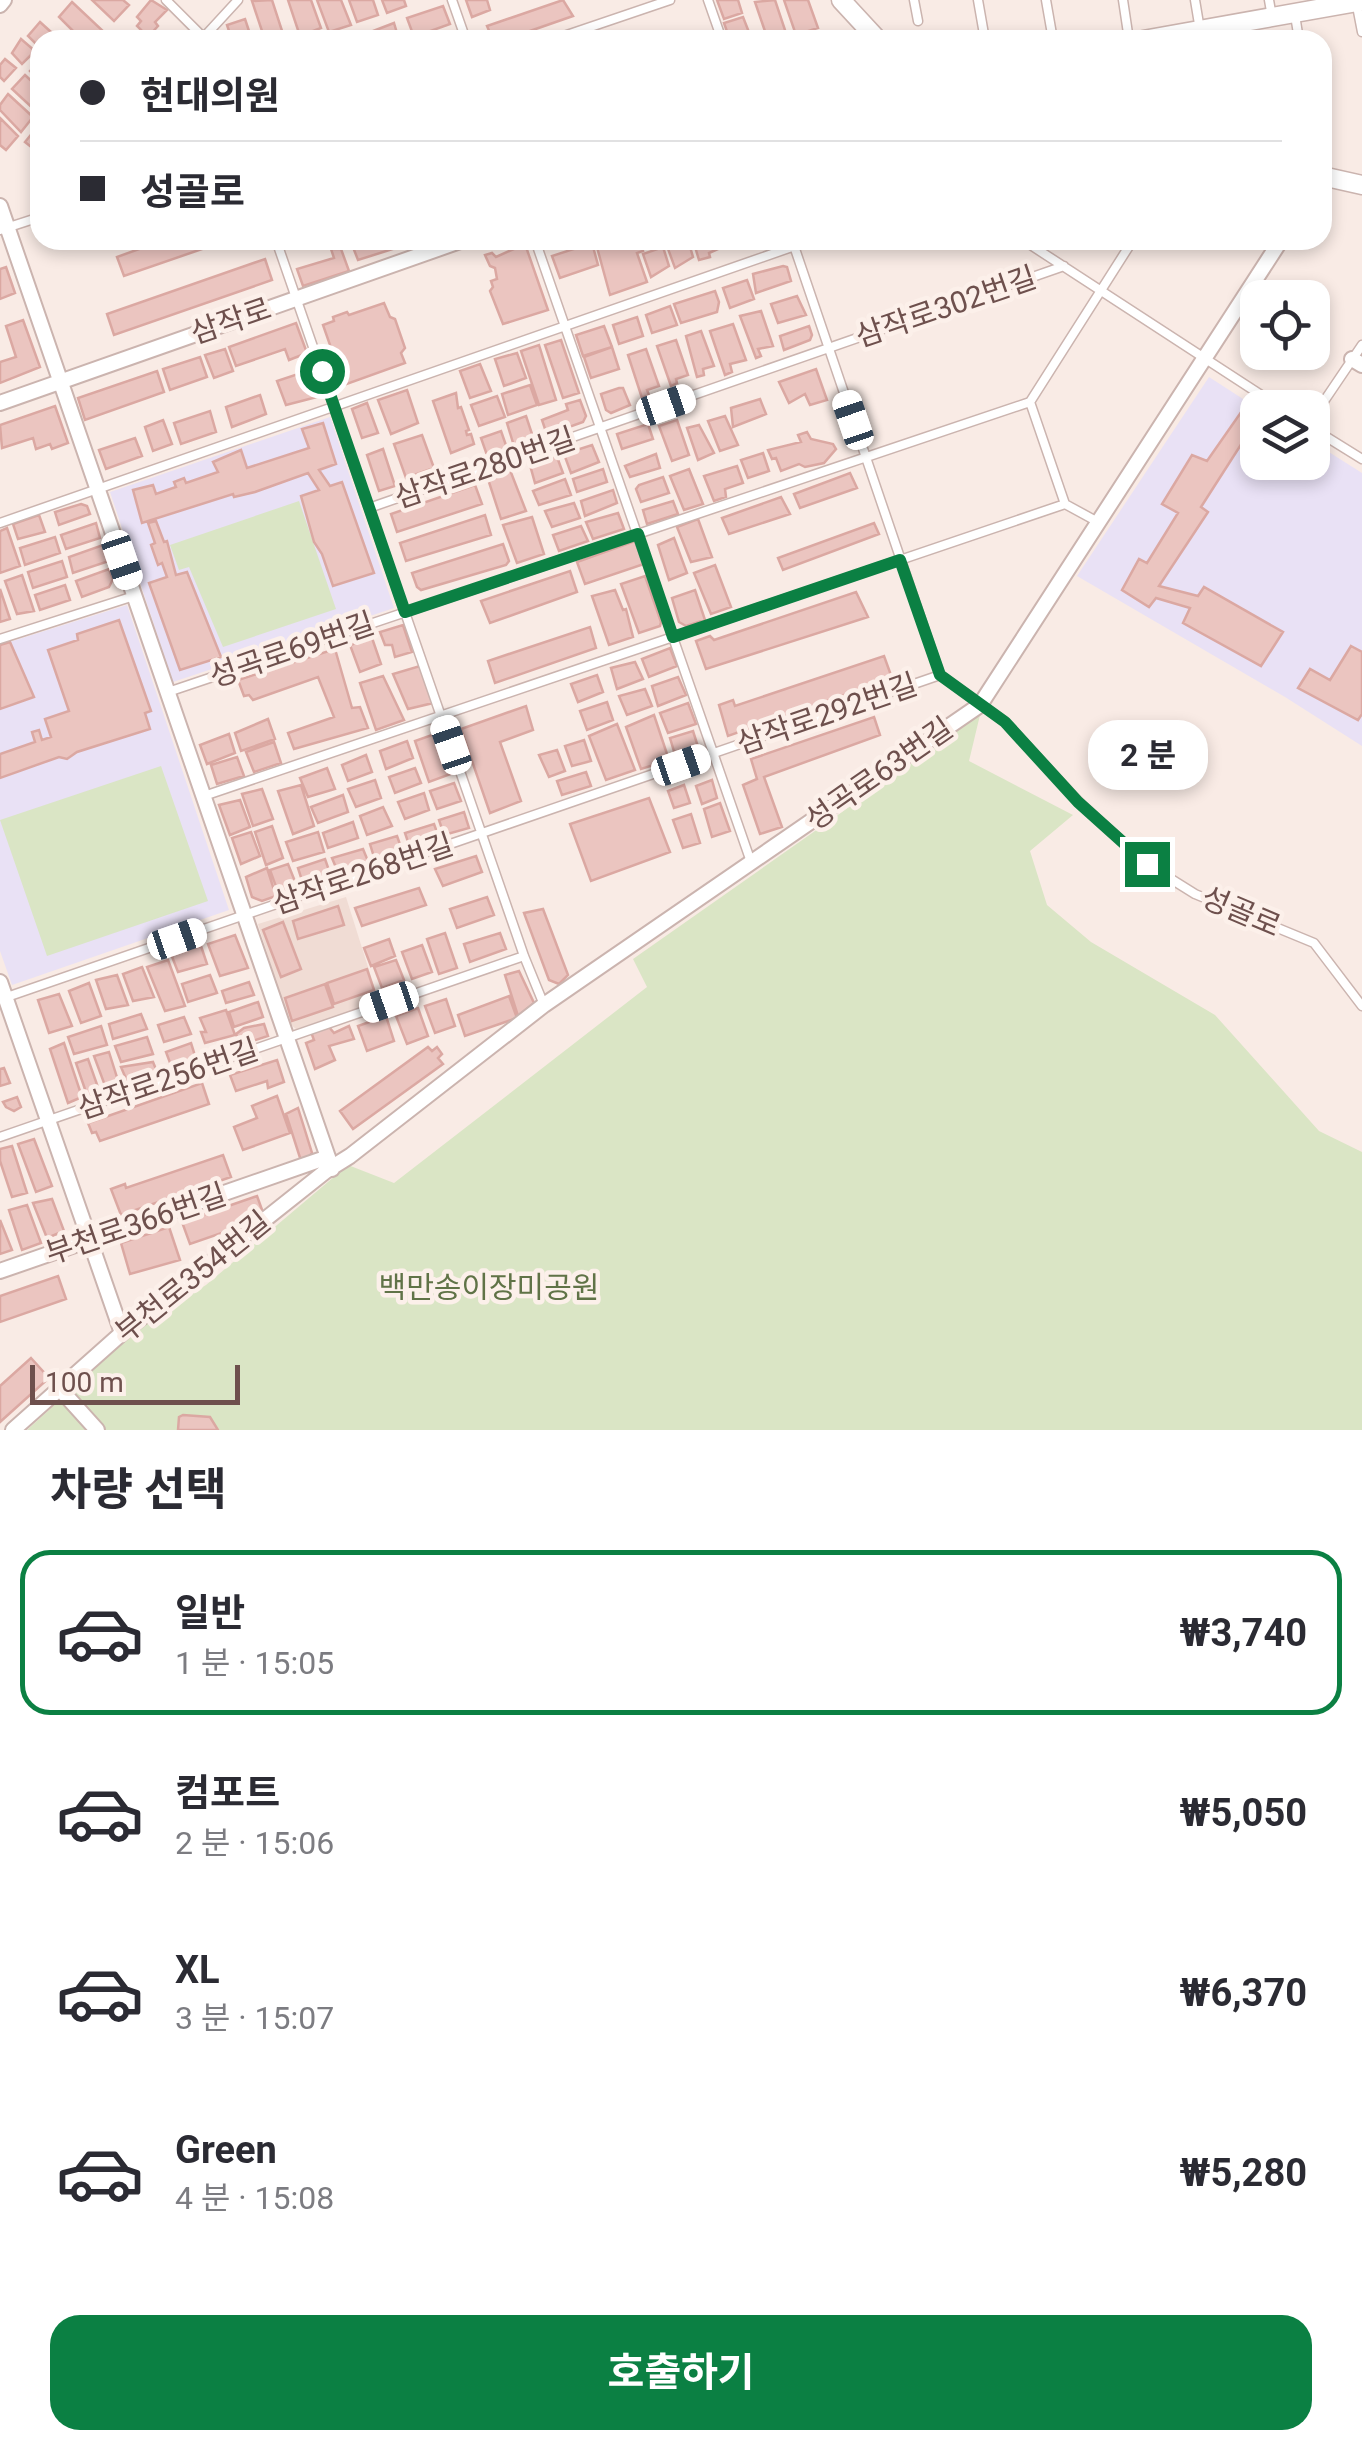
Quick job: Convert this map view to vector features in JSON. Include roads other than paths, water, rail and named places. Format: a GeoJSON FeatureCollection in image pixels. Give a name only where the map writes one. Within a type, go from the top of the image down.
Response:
{"type":"FeatureCollection","features":[{"type":"Feature","properties":{"kind":"street"},"geometry":{"type":"LineString","coordinates":[[841,0],[869,30]]}},
{"type":"Feature","properties":{"kind":"street"},"geometry":{"type":"LineString","coordinates":[[1234,30],[1270,8],[1294,13],[1350,2]]}},
{"type":"Feature","properties":{"kind":"street"},"geometry":{"type":"LineString","coordinates":[[1332,178],[1362,185]]}},
{"type":"Feature","properties":{"kind":"street","name":"삼작로268번길"},"geometry":{"type":"LineString","coordinates":[[0,206],[4,228],[330,1163]]}},
{"type":"Feature","properties":{"kind":"street","name":"삼작로"},"geometry":{"type":"LineString","coordinates":[[0,402],[434,250]]}},
{"type":"Feature","properties":{"kind":"street","name":"성곡로63번길"},"geometry":{"type":"LineString","coordinates":[[330,1163],[544,1005],[980,705],[1274,250]]}},
{"type":"Feature","properties":{"kind":"street","name":"삼작로256번길"},"geometry":{"type":"LineString","coordinates":[[0,982],[122,1333]]}},
{"type":"Feature","properties":{"kind":"street","name":"부천로366번길"},"geometry":{"type":"LineString","coordinates":[[0,1271],[330,1163]]}},
{"type":"Feature","properties":{"kind":"street","name":"부천로354번길"},"geometry":{"type":"LineString","coordinates":[[14,1430],[122,1333],[330,1163]]}},
{"type":"Feature","properties":{"kind":"street"},"geometry":{"type":"LineString","coordinates":[[60,1389],[97,1430]]}},
{"type":"Feature","properties":{"kind":"lane"},"geometry":{"type":"LineString","coordinates":[[166,0],[194,30]]}},
{"type":"Feature","properties":{"kind":"lane"},"geometry":{"type":"LineString","coordinates":[[211,30],[238,0]]}},
{"type":"Feature","properties":{"kind":"lane"},"geometry":{"type":"LineString","coordinates":[[452,0],[462,30]]}},
{"type":"Feature","properties":{"kind":"lane"},"geometry":{"type":"LineString","coordinates":[[582,30],[670,0]]}},
{"type":"Feature","properties":{"kind":"lane"},"geometry":{"type":"LineString","coordinates":[[708,0],[718,30]]}},
{"type":"Feature","properties":{"kind":"lane"},"geometry":{"type":"LineString","coordinates":[[914,0],[918,22]]}},
{"type":"Feature","properties":{"kind":"lane"},"geometry":{"type":"LineString","coordinates":[[978,0],[983,30]]}},
{"type":"Feature","properties":{"kind":"lane"},"geometry":{"type":"LineString","coordinates":[[1046,0],[1051,30]]}},
{"type":"Feature","properties":{"kind":"lane"},"geometry":{"type":"LineString","coordinates":[[1123,0],[1128,30]]}},
{"type":"Feature","properties":{"kind":"lane"},"geometry":{"type":"LineString","coordinates":[[1195,0],[1200,30]]}},
{"type":"Feature","properties":{"kind":"lane"},"geometry":{"type":"LineString","coordinates":[[1350,2],[1362,32]]}},
{"type":"Feature","properties":{"kind":"lane"},"geometry":{"type":"LineString","coordinates":[[1294,13],[1297,30]]}},
{"type":"Feature","properties":{"kind":"lane"},"geometry":{"type":"LineString","coordinates":[[4,228],[30,220]]}},
{"type":"Feature","properties":{"kind":"lane","name":"삼작로280번길"},"geometry":{"type":"LineString","coordinates":[[279,250],[544,1005]]}},
{"type":"Feature","properties":{"kind":"lane","name":"삼작로292번길"},"geometry":{"type":"LineString","coordinates":[[539,250],[752,862]]}},
{"type":"Feature","properties":{"kind":"lane"},"geometry":{"type":"LineString","coordinates":[[0,523],[774,250]]}},
{"type":"Feature","properties":{"kind":"lane","name":"삼작로302번길"},"geometry":{"type":"LineString","coordinates":[[795,250],[940,675]]}},
{"type":"Feature","properties":{"kind":"lane"},"geometry":{"type":"LineString","coordinates":[[1039,250],[1254,390]]}},
{"type":"Feature","properties":{"kind":"lane"},"geometry":{"type":"LineString","coordinates":[[1098,522],[1065,504],[1030,402],[1127,250]]}},
{"type":"Feature","properties":{"kind":"lane","name":"삼작로302번길"},"geometry":{"type":"LineString","coordinates":[[828,348],[1064,266]]}},
{"type":"Feature","properties":{"kind":"lane"},"geometry":{"type":"LineString","coordinates":[[1330,396],[1357,362],[1362,345]]}},
{"type":"Feature","properties":{"kind":"lane"},"geometry":{"type":"LineString","coordinates":[[600,428],[828,348]]}},
{"type":"Feature","properties":{"kind":"lane","name":"성곡로69번길"},"geometry":{"type":"LineString","coordinates":[[168,692],[1030,402]]}},
{"type":"Feature","properties":{"kind":"lane","name":"삼작로280번길"},"geometry":{"type":"LineString","coordinates":[[369,508],[600,428]]}},
{"type":"Feature","properties":{"kind":"lane"},"geometry":{"type":"LineString","coordinates":[[1330,439],[1362,459]]}},
{"type":"Feature","properties":{"kind":"lane"},"geometry":{"type":"LineString","coordinates":[[204,796],[1065,504]]}},
{"type":"Feature","properties":{"kind":"lane"},"geometry":{"type":"LineString","coordinates":[[0,639],[134,596]]}},
{"type":"Feature","properties":{"kind":"lane"},"geometry":{"type":"LineString","coordinates":[[940,675],[980,705]]}},
{"type":"Feature","properties":{"kind":"lane","name":"삼작로292번길"},"geometry":{"type":"LineString","coordinates":[[714,753],[940,675]]}},
{"type":"Feature","properties":{"kind":"lane","name":"성골로"},"geometry":{"type":"LineString","coordinates":[[980,705],[1005,722],[1078,802],[1147,864],[1195,894],[1314,944],[1362,1006]]}},
{"type":"Feature","properties":{"kind":"lane"},"geometry":{"type":"LineString","coordinates":[[482,833],[714,753]]}},
{"type":"Feature","properties":{"kind":"lane","name":"삼작로268번길"},"geometry":{"type":"LineString","coordinates":[[245,915],[482,833]]}},
{"type":"Feature","properties":{"kind":"lane"},"geometry":{"type":"LineString","coordinates":[[3,999],[245,915]]}},
{"type":"Feature","properties":{"kind":"lane"},"geometry":{"type":"LineString","coordinates":[[288,1038],[524,956]]}},
{"type":"Feature","properties":{"kind":"lane","name":"삼작로256번길"},"geometry":{"type":"LineString","coordinates":[[48,1121],[288,1038]]}},
{"type":"Feature","properties":{"kind":"lane"},"geometry":{"type":"LineString","coordinates":[[0,1137],[48,1121]]}},
{"type":"Feature","properties":{"kind":"park label","name":"백만송이장미공원"},"geometry":{"type":"Point","coordinates":[489,1288]}}]}
